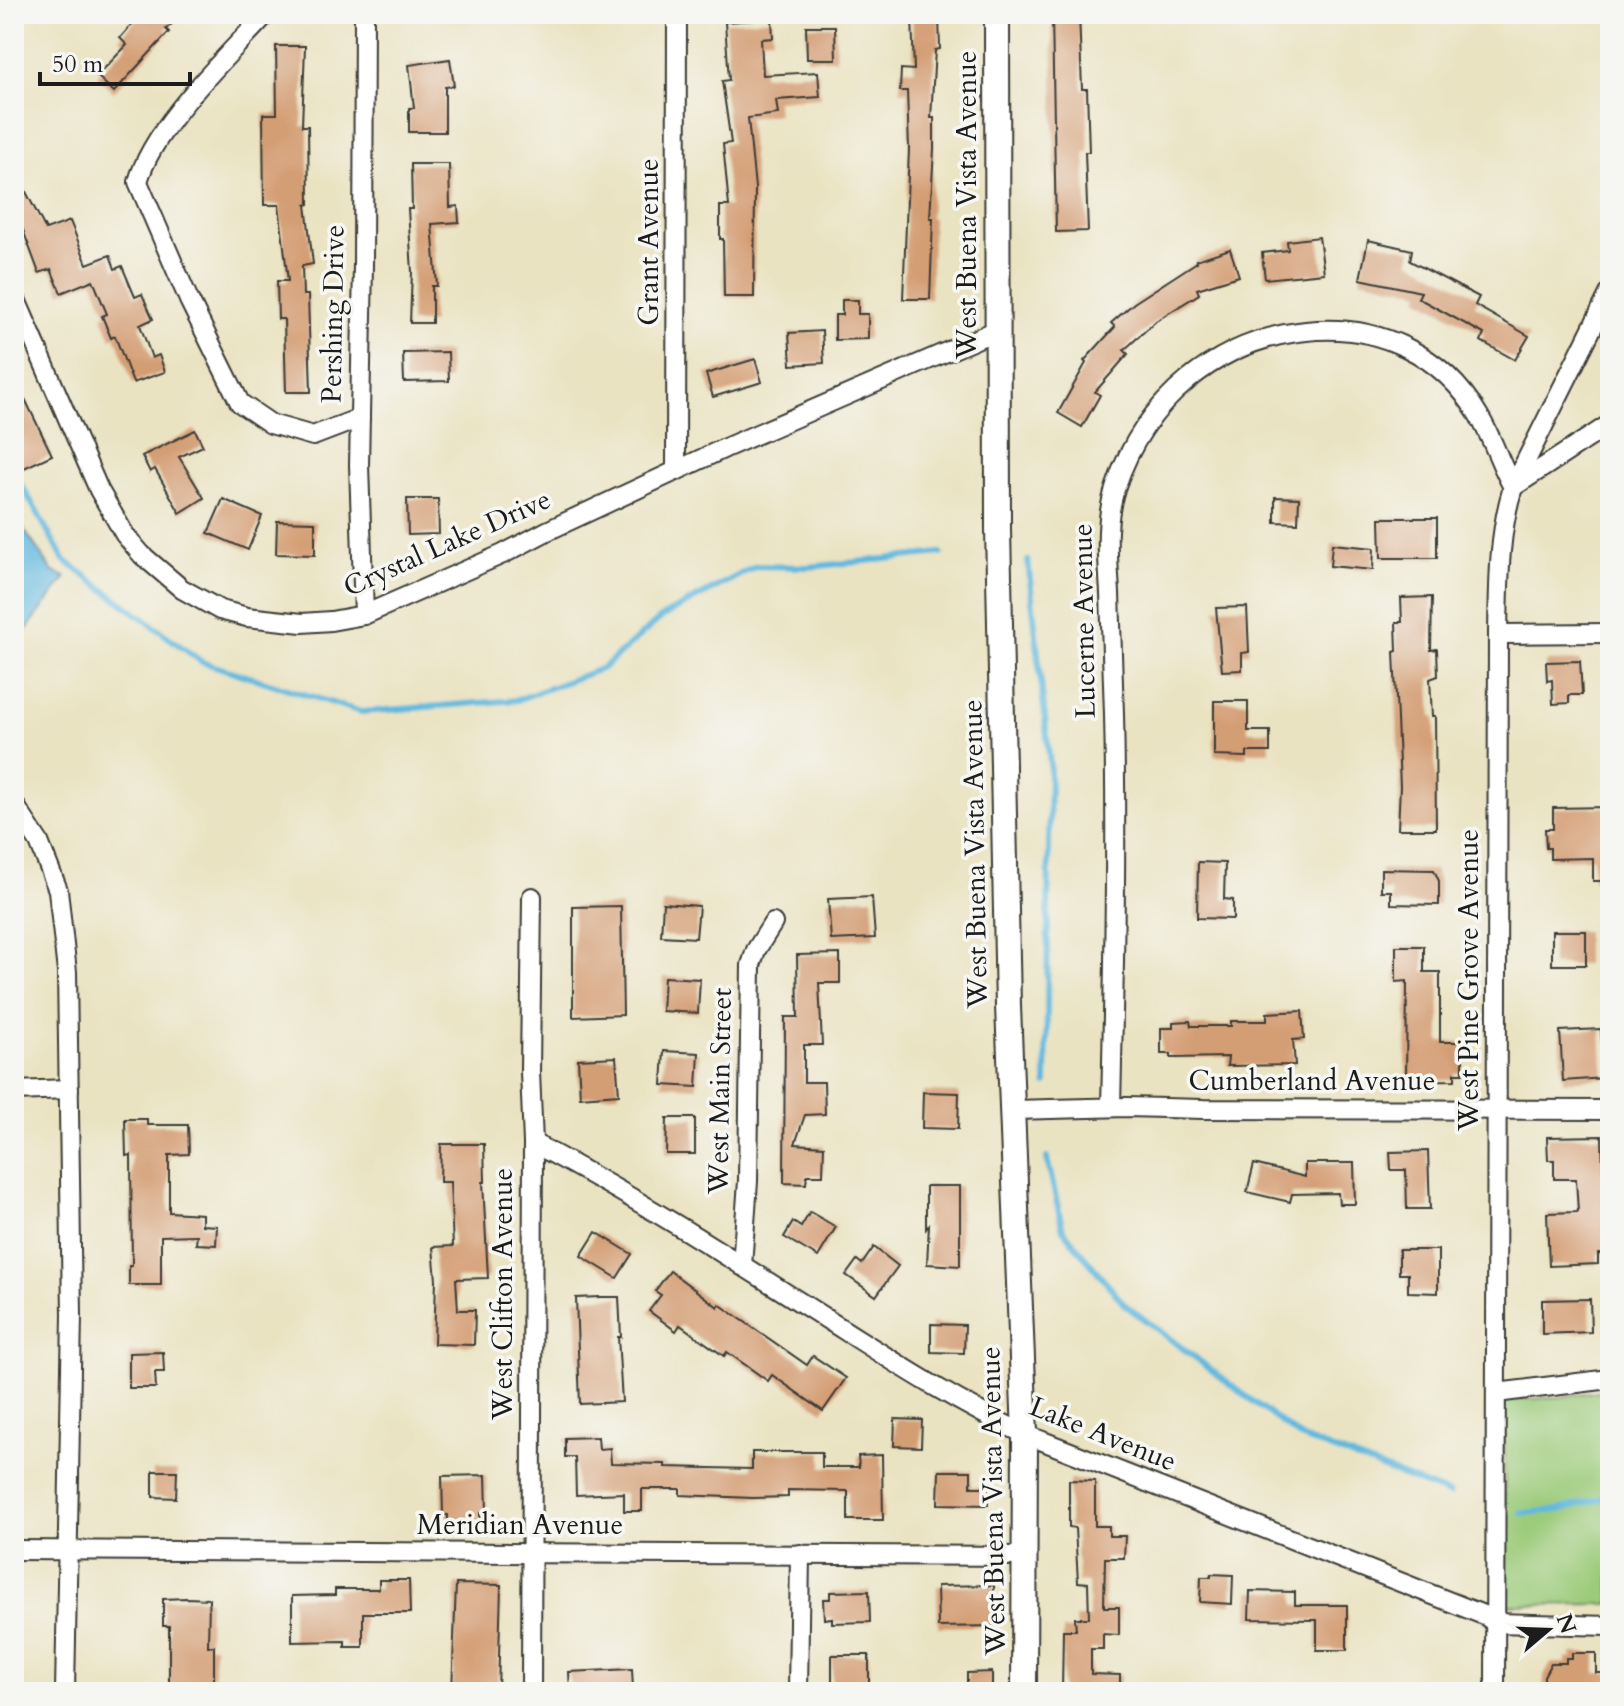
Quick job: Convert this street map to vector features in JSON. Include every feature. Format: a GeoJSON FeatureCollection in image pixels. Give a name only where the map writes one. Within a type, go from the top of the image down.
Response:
{"type":"FeatureCollection","features":[{"type":"Feature","properties":{"kind":"street"},"geometry":{"type":"LineString","coordinates":[[266,14],[165,127],[141,168],[138,182],[189,300],[240,403],[271,424],[313,436],[360,418]]}},
{"type":"Feature","properties":{"kind":"street","name":"Pershing Drive"},"geometry":{"type":"LineString","coordinates":[[364,14],[359,465],[364,615]]}},
{"type":"Feature","properties":{"kind":"street","name":"Grant Avenue"},"geometry":{"type":"LineString","coordinates":[[676,471],[677,14]]}},
{"type":"Feature","properties":{"kind":"street","name":"West Buena Vista Avenue"},"geometry":{"type":"LineString","coordinates":[[997,14],[997,330],[1006,910],[1025,1434],[1024,1692]]}},
{"type":"Feature","properties":{"kind":"street","name":"West Pine Grove Avenue"},"geometry":{"type":"LineString","coordinates":[[1495,1692],[1498,634],[1501,550],[1506,510],[1513,487],[1610,292]]}},
{"type":"Feature","properties":{"kind":"street","name":"Crystal Lake Drive"},"geometry":{"type":"LineString","coordinates":[[14,295],[99,490],[125,535],[161,573],[204,603],[247,617],[302,623],[364,615],[492,559],[676,471],[997,330]]}},
{"type":"Feature","properties":{"kind":"street","name":"Lucerne Avenue"},"geometry":{"type":"LineString","coordinates":[[1111,1107],[1116,774],[1107,534],[1109,512],[1118,480],[1146,425],[1195,373],[1237,348],[1291,332],[1365,333],[1388,339],[1426,357],[1458,385],[1482,420],[1513,487]]}},
{"type":"Feature","properties":{"kind":"street"},"geometry":{"type":"LineString","coordinates":[[1513,487],[1610,424]]}},
{"type":"Feature","properties":{"kind":"street"},"geometry":{"type":"LineString","coordinates":[[1498,634],[1610,633]]}},
{"type":"Feature","properties":{"kind":"street"},"geometry":{"type":"LineString","coordinates":[[14,804],[39,842],[58,890],[67,972],[72,1315],[65,1692]]}},
{"type":"Feature","properties":{"kind":"street","name":"West Clifton Avenue"},"geometry":{"type":"LineString","coordinates":[[531,1692],[532,897]]}},
{"type":"Feature","properties":{"kind":"street","name":"West Main Street"},"geometry":{"type":"LineString","coordinates":[[742,1266],[748,1181],[751,965],[765,933],[773,923]]}},
{"type":"Feature","properties":{"kind":"street"},"geometry":{"type":"LineString","coordinates":[[14,1091],[69,1089]]}},
{"type":"Feature","properties":{"kind":"street","name":"Cumberland Avenue"},"geometry":{"type":"LineString","coordinates":[[1013,1110],[1111,1107],[1610,1110]]}},
{"type":"Feature","properties":{"kind":"street","name":"Lake Avenue"},"geometry":{"type":"LineString","coordinates":[[533,1143],[660,1213],[908,1370],[990,1418],[1025,1434],[1312,1546],[1486,1616],[1495,1623],[1610,1626]]}},
{"type":"Feature","properties":{"kind":"street"},"geometry":{"type":"LineString","coordinates":[[1496,1393],[1610,1379]]}},
{"type":"Feature","properties":{"kind":"street","name":"Meridian Avenue"},"geometry":{"type":"LineString","coordinates":[[14,1550],[1025,1556]]}},
{"type":"Feature","properties":{"kind":"street"},"geometry":{"type":"LineString","coordinates":[[798,1692],[800,1554]]}},
{"type":"Feature","properties":{"kind":"green space"},"geometry":{"type":"Polygon","coordinates":[[[1610,1389],[1610,1604],[1506,1605],[1504,1401],[1562,1397],[1610,1389]]]}},
{"type":"Feature","properties":{"kind":"water"},"geometry":{"type":"Polygon","coordinates":[[[14,515],[53,572],[66,577],[18,641],[14,641],[14,515]]]}},
{"type":"Feature","properties":{"kind":"building"},"geometry":{"type":"Polygon","coordinates":[[[141,14],[183,14],[166,29],[169,32],[114,92],[97,76],[127,45],[120,38],[141,14]]]}},
{"type":"Feature","properties":{"kind":"building"},"geometry":{"type":"Polygon","coordinates":[[[1052,14],[1079,14],[1082,89],[1087,89],[1089,152],[1085,152],[1088,231],[1056,232],[1052,14]]]}},
{"type":"Feature","properties":{"kind":"building"},"geometry":{"type":"Polygon","coordinates":[[[939,16],[940,49],[935,50],[931,118],[934,118],[934,149],[930,299],[903,299],[909,149],[907,91],[900,91],[901,69],[914,70],[912,17],[939,16]]]}},
{"type":"Feature","properties":{"kind":"building"},"geometry":{"type":"Polygon","coordinates":[[[772,19],[773,38],[761,39],[763,75],[818,72],[820,97],[776,100],[778,114],[748,118],[755,188],[754,297],[724,297],[720,206],[729,206],[723,144],[731,143],[722,81],[729,80],[725,22],[772,19]]]}},
{"type":"Feature","properties":{"kind":"building"},"geometry":{"type":"Polygon","coordinates":[[[806,26],[835,26],[836,59],[807,59],[806,26]]]}},
{"type":"Feature","properties":{"kind":"building"},"geometry":{"type":"Polygon","coordinates":[[[276,46],[305,46],[302,126],[308,126],[309,204],[306,205],[313,264],[302,266],[303,295],[308,295],[311,392],[286,392],[284,319],[278,319],[277,281],[288,281],[279,205],[264,205],[263,114],[277,114],[276,46]]]}},
{"type":"Feature","properties":{"kind":"building"},"geometry":{"type":"Polygon","coordinates":[[[450,59],[454,86],[445,87],[445,132],[409,132],[409,108],[414,108],[409,65],[450,59]]]}},
{"type":"Feature","properties":{"kind":"building"},"geometry":{"type":"Polygon","coordinates":[[[411,164],[449,164],[450,207],[458,206],[459,222],[432,224],[437,286],[432,286],[432,323],[410,323],[412,272],[408,209],[412,209],[411,164]]]}},
{"type":"Feature","properties":{"kind":"building"},"geometry":{"type":"Polygon","coordinates":[[[14,169],[46,230],[70,221],[87,264],[110,255],[115,269],[122,266],[135,297],[142,294],[153,319],[140,325],[152,358],[159,355],[165,372],[133,383],[115,336],[111,338],[102,316],[107,314],[93,280],[61,293],[51,269],[39,273],[20,222],[14,225],[14,169]]]}},
{"type":"Feature","properties":{"kind":"building"},"geometry":{"type":"Polygon","coordinates":[[[1319,237],[1324,273],[1265,279],[1262,253],[1288,250],[1287,241],[1319,237]]]}},
{"type":"Feature","properties":{"kind":"building"},"geometry":{"type":"Polygon","coordinates":[[[1368,240],[1412,250],[1410,261],[1479,297],[1475,305],[1529,336],[1515,360],[1481,341],[1484,334],[1418,298],[1421,292],[1360,279],[1368,240]]]}},
{"type":"Feature","properties":{"kind":"building"},"geometry":{"type":"Polygon","coordinates":[[[1230,249],[1239,276],[1197,289],[1199,294],[1156,321],[1124,350],[1128,354],[1095,392],[1100,395],[1082,427],[1058,413],[1086,363],[1084,361],[1115,327],[1111,323],[1196,260],[1230,249]]]}},
{"type":"Feature","properties":{"kind":"building"},"geometry":{"type":"Polygon","coordinates":[[[842,300],[858,300],[858,314],[868,314],[868,339],[835,340],[835,315],[842,315],[842,300]]]}},
{"type":"Feature","properties":{"kind":"building"},"geometry":{"type":"Polygon","coordinates":[[[822,331],[824,363],[791,365],[789,333],[822,331]]]}},
{"type":"Feature","properties":{"kind":"building"},"geometry":{"type":"Polygon","coordinates":[[[448,352],[449,381],[404,382],[403,353],[448,352]]]}},
{"type":"Feature","properties":{"kind":"building"},"geometry":{"type":"Polygon","coordinates":[[[755,359],[762,382],[713,397],[706,374],[755,359]]]}},
{"type":"Feature","properties":{"kind":"building"},"geometry":{"type":"Polygon","coordinates":[[[25,399],[52,455],[22,469],[14,453],[14,404],[25,399]]]}},
{"type":"Feature","properties":{"kind":"building"},"geometry":{"type":"Polygon","coordinates":[[[195,430],[203,446],[179,457],[204,498],[180,513],[155,469],[150,472],[142,456],[195,430]]]}},
{"type":"Feature","properties":{"kind":"building"},"geometry":{"type":"Polygon","coordinates":[[[1275,497],[1299,498],[1298,523],[1275,522],[1275,497]]]}},
{"type":"Feature","properties":{"kind":"building"},"geometry":{"type":"Polygon","coordinates":[[[223,499],[262,516],[248,550],[208,533],[223,499]]]}},
{"type":"Feature","properties":{"kind":"building"},"geometry":{"type":"Polygon","coordinates":[[[407,499],[438,499],[439,534],[408,535],[407,499]]]}},
{"type":"Feature","properties":{"kind":"building"},"geometry":{"type":"Polygon","coordinates":[[[1380,518],[1437,518],[1437,558],[1381,558],[1380,518]]]}},
{"type":"Feature","properties":{"kind":"building"},"geometry":{"type":"Polygon","coordinates":[[[277,521],[315,522],[315,555],[276,554],[277,521]]]}},
{"type":"Feature","properties":{"kind":"building"},"geometry":{"type":"Polygon","coordinates":[[[1332,544],[1374,548],[1373,570],[1330,566],[1332,544]]]}},
{"type":"Feature","properties":{"kind":"building"},"geometry":{"type":"Polygon","coordinates":[[[1432,597],[1431,650],[1437,649],[1438,676],[1430,679],[1432,716],[1435,716],[1436,829],[1398,829],[1400,786],[1394,652],[1397,651],[1396,622],[1402,622],[1401,598],[1432,597]]]}},
{"type":"Feature","properties":{"kind":"building"},"geometry":{"type":"Polygon","coordinates":[[[1247,607],[1249,652],[1242,653],[1242,670],[1222,671],[1216,608],[1247,607]]]}},
{"type":"Feature","properties":{"kind":"building"},"geometry":{"type":"Polygon","coordinates":[[[1580,661],[1582,695],[1569,695],[1569,703],[1553,704],[1552,680],[1547,681],[1546,662],[1580,661]]]}},
{"type":"Feature","properties":{"kind":"building"},"geometry":{"type":"Polygon","coordinates":[[[1214,701],[1248,701],[1248,731],[1270,731],[1270,752],[1247,752],[1247,757],[1214,756],[1214,701]]]}},
{"type":"Feature","properties":{"kind":"building"},"geometry":{"type":"Polygon","coordinates":[[[1608,807],[1610,881],[1593,881],[1593,858],[1550,859],[1545,829],[1553,829],[1553,808],[1608,807]]]}},
{"type":"Feature","properties":{"kind":"building"},"geometry":{"type":"Polygon","coordinates":[[[1198,862],[1225,863],[1224,899],[1233,900],[1233,919],[1197,918],[1198,862]]]}},
{"type":"Feature","properties":{"kind":"building"},"geometry":{"type":"Polygon","coordinates":[[[1381,869],[1434,870],[1439,881],[1439,905],[1391,904],[1391,891],[1381,891],[1381,869]]]}},
{"type":"Feature","properties":{"kind":"building"},"geometry":{"type":"Polygon","coordinates":[[[872,897],[875,938],[831,940],[828,899],[872,897]]]}},
{"type":"Feature","properties":{"kind":"building"},"geometry":{"type":"Polygon","coordinates":[[[663,903],[699,906],[696,938],[661,936],[663,903]]]}},
{"type":"Feature","properties":{"kind":"building"},"geometry":{"type":"Polygon","coordinates":[[[621,906],[623,1015],[573,1017],[573,907],[621,906]]]}},
{"type":"Feature","properties":{"kind":"building"},"geometry":{"type":"Polygon","coordinates":[[[1552,931],[1586,931],[1586,965],[1552,965],[1552,931]]]}},
{"type":"Feature","properties":{"kind":"building"},"geometry":{"type":"Polygon","coordinates":[[[1396,946],[1424,946],[1424,972],[1440,972],[1440,1042],[1463,1042],[1463,1073],[1455,1073],[1455,1080],[1406,1081],[1407,981],[1396,982],[1396,946]]]}},
{"type":"Feature","properties":{"kind":"building"},"geometry":{"type":"Polygon","coordinates":[[[840,954],[840,983],[819,983],[822,1045],[804,1045],[804,1082],[824,1082],[825,1114],[805,1115],[795,1144],[824,1146],[823,1175],[807,1175],[806,1184],[784,1183],[785,1017],[798,1017],[797,955],[840,954]]]}},
{"type":"Feature","properties":{"kind":"building"},"geometry":{"type":"Polygon","coordinates":[[[664,977],[700,979],[698,1013],[662,1011],[664,977]]]}},
{"type":"Feature","properties":{"kind":"building"},"geometry":{"type":"Polygon","coordinates":[[[1302,1011],[1304,1039],[1293,1040],[1295,1065],[1227,1066],[1228,1057],[1171,1058],[1171,1054],[1161,1054],[1161,1028],[1173,1028],[1173,1022],[1190,1021],[1191,1026],[1231,1026],[1231,1021],[1267,1021],[1267,1013],[1302,1011]]]}},
{"type":"Feature","properties":{"kind":"building"},"geometry":{"type":"Polygon","coordinates":[[[1601,1029],[1604,1078],[1563,1081],[1560,1031],[1601,1029]]]}},
{"type":"Feature","properties":{"kind":"building"},"geometry":{"type":"Polygon","coordinates":[[[664,1051],[699,1053],[697,1087],[662,1085],[664,1051]]]}},
{"type":"Feature","properties":{"kind":"building"},"geometry":{"type":"Polygon","coordinates":[[[616,1057],[619,1094],[580,1097],[578,1059],[616,1057]]]}},
{"type":"Feature","properties":{"kind":"building"},"geometry":{"type":"Polygon","coordinates":[[[923,1092],[959,1093],[958,1129],[922,1128],[923,1092]]]}},
{"type":"Feature","properties":{"kind":"building"},"geometry":{"type":"Polygon","coordinates":[[[667,1118],[695,1118],[695,1154],[666,1154],[667,1118]]]}},
{"type":"Feature","properties":{"kind":"building"},"geometry":{"type":"Polygon","coordinates":[[[125,1119],[147,1119],[147,1125],[188,1125],[189,1154],[169,1155],[169,1212],[202,1214],[202,1225],[217,1226],[216,1245],[196,1244],[197,1235],[161,1236],[161,1285],[129,1285],[129,1266],[132,1266],[131,1155],[126,1156],[125,1119]]]}},
{"type":"Feature","properties":{"kind":"building"},"geometry":{"type":"Polygon","coordinates":[[[1602,1136],[1604,1211],[1610,1211],[1610,1254],[1598,1254],[1598,1264],[1549,1266],[1547,1213],[1578,1212],[1576,1179],[1554,1179],[1554,1160],[1548,1160],[1547,1137],[1602,1136]]]}},
{"type":"Feature","properties":{"kind":"building"},"geometry":{"type":"Polygon","coordinates":[[[441,1144],[484,1144],[488,1278],[456,1279],[458,1310],[475,1310],[474,1345],[434,1344],[436,1280],[433,1247],[453,1246],[450,1182],[440,1182],[441,1144]]]}},
{"type":"Feature","properties":{"kind":"building"},"geometry":{"type":"Polygon","coordinates":[[[1428,1151],[1430,1209],[1407,1209],[1406,1170],[1391,1170],[1390,1152],[1428,1151]]]}},
{"type":"Feature","properties":{"kind":"building"},"geometry":{"type":"Polygon","coordinates":[[[1305,1163],[1354,1163],[1355,1204],[1339,1204],[1338,1193],[1292,1194],[1290,1202],[1247,1192],[1254,1164],[1305,1177],[1305,1163]]]}},
{"type":"Feature","properties":{"kind":"building"},"geometry":{"type":"Polygon","coordinates":[[[926,1186],[960,1186],[960,1266],[927,1264],[929,1225],[926,1229],[926,1186]]]}},
{"type":"Feature","properties":{"kind":"building"},"geometry":{"type":"Polygon","coordinates":[[[810,1212],[836,1227],[818,1257],[784,1237],[793,1222],[801,1227],[810,1212]]]}},
{"type":"Feature","properties":{"kind":"building"},"geometry":{"type":"Polygon","coordinates":[[[596,1232],[632,1254],[617,1278],[581,1256],[596,1232]]]}},
{"type":"Feature","properties":{"kind":"building"},"geometry":{"type":"Polygon","coordinates":[[[874,1247],[898,1266],[876,1296],[846,1275],[857,1260],[862,1264],[874,1247]]]}},
{"type":"Feature","properties":{"kind":"building"},"geometry":{"type":"Polygon","coordinates":[[[1399,1250],[1438,1250],[1438,1293],[1408,1292],[1408,1274],[1399,1274],[1399,1250]]]}},
{"type":"Feature","properties":{"kind":"building"},"geometry":{"type":"Polygon","coordinates":[[[670,1271],[718,1307],[719,1304],[807,1365],[813,1356],[846,1378],[823,1411],[772,1375],[768,1381],[727,1352],[724,1356],[680,1325],[676,1331],[649,1311],[661,1295],[655,1291],[670,1271]]]}},
{"type":"Feature","properties":{"kind":"building"},"geometry":{"type":"Polygon","coordinates":[[[619,1297],[622,1402],[580,1404],[576,1298],[619,1297]]]}},
{"type":"Feature","properties":{"kind":"building"},"geometry":{"type":"Polygon","coordinates":[[[1590,1299],[1591,1332],[1542,1334],[1542,1300],[1590,1299]]]}},
{"type":"Feature","properties":{"kind":"building"},"geometry":{"type":"Polygon","coordinates":[[[931,1324],[965,1325],[964,1353],[931,1352],[931,1324]]]}},
{"type":"Feature","properties":{"kind":"building"},"geometry":{"type":"Polygon","coordinates":[[[163,1352],[164,1372],[155,1372],[156,1388],[129,1388],[129,1353],[163,1352]]]}},
{"type":"Feature","properties":{"kind":"building"},"geometry":{"type":"Polygon","coordinates":[[[895,1419],[922,1420],[921,1447],[894,1446],[895,1419]]]}},
{"type":"Feature","properties":{"kind":"building"},"geometry":{"type":"Polygon","coordinates":[[[598,1437],[599,1449],[610,1448],[611,1463],[665,1464],[665,1467],[752,1469],[752,1452],[822,1452],[822,1467],[859,1467],[858,1456],[882,1455],[883,1520],[848,1520],[848,1491],[788,1490],[788,1497],[753,1498],[680,1495],[680,1489],[642,1489],[642,1511],[624,1511],[624,1493],[576,1495],[575,1457],[565,1457],[565,1438],[598,1437]]]}},
{"type":"Feature","properties":{"kind":"building"},"geometry":{"type":"Polygon","coordinates":[[[153,1471],[177,1471],[176,1498],[153,1497],[153,1471]]]}},
{"type":"Feature","properties":{"kind":"building"},"geometry":{"type":"Polygon","coordinates":[[[939,1471],[971,1471],[971,1487],[987,1487],[988,1505],[938,1504],[939,1471]]]}},
{"type":"Feature","properties":{"kind":"building"},"geometry":{"type":"Polygon","coordinates":[[[486,1475],[487,1512],[480,1513],[480,1523],[448,1524],[448,1515],[443,1515],[442,1476],[486,1475]]]}},
{"type":"Feature","properties":{"kind":"building"},"geometry":{"type":"Polygon","coordinates":[[[1069,1480],[1095,1481],[1095,1526],[1109,1526],[1109,1536],[1125,1536],[1124,1558],[1105,1558],[1104,1607],[1119,1607],[1119,1635],[1103,1634],[1103,1649],[1091,1649],[1091,1674],[1120,1675],[1120,1692],[1062,1692],[1063,1630],[1076,1630],[1075,1618],[1089,1618],[1088,1583],[1078,1582],[1075,1528],[1069,1527],[1069,1480]]]}},
{"type":"Feature","properties":{"kind":"building"},"geometry":{"type":"Polygon","coordinates":[[[1211,1574],[1233,1575],[1232,1604],[1200,1602],[1201,1577],[1211,1577],[1211,1574]]]}},
{"type":"Feature","properties":{"kind":"building"},"geometry":{"type":"Polygon","coordinates":[[[379,1580],[409,1580],[410,1613],[363,1613],[363,1647],[345,1647],[345,1641],[292,1642],[292,1596],[335,1595],[335,1589],[379,1589],[379,1580]]]}},
{"type":"Feature","properties":{"kind":"building"},"geometry":{"type":"Polygon","coordinates":[[[456,1584],[501,1585],[498,1692],[452,1692],[456,1584]]]}},
{"type":"Feature","properties":{"kind":"building"},"geometry":{"type":"Polygon","coordinates":[[[994,1585],[994,1626],[938,1627],[937,1586],[994,1585]]]}},
{"type":"Feature","properties":{"kind":"building"},"geometry":{"type":"Polygon","coordinates":[[[869,1591],[870,1622],[832,1623],[832,1618],[824,1619],[823,1599],[830,1599],[830,1592],[869,1591]]]}},
{"type":"Feature","properties":{"kind":"building"},"geometry":{"type":"Polygon","coordinates":[[[1250,1591],[1295,1592],[1295,1605],[1347,1605],[1347,1650],[1317,1650],[1317,1620],[1249,1619],[1250,1591]]]}},
{"type":"Feature","properties":{"kind":"building"},"geometry":{"type":"Polygon","coordinates":[[[163,1599],[209,1599],[208,1646],[214,1646],[214,1692],[169,1692],[169,1626],[163,1626],[163,1599]]]}},
{"type":"Feature","properties":{"kind":"building"},"geometry":{"type":"Polygon","coordinates":[[[1572,1653],[1596,1653],[1596,1673],[1610,1673],[1610,1691],[1544,1692],[1544,1676],[1551,1663],[1566,1663],[1566,1658],[1572,1658],[1572,1653]]]}},
{"type":"Feature","properties":{"kind":"building"},"geometry":{"type":"Polygon","coordinates":[[[832,1655],[869,1655],[869,1686],[832,1686],[832,1655]]]}},
{"type":"Feature","properties":{"kind":"building"},"geometry":{"type":"Polygon","coordinates":[[[632,1669],[633,1689],[570,1692],[569,1672],[632,1669]]]}},
{"type":"Feature","properties":{"kind":"building"},"geometry":{"type":"Polygon","coordinates":[[[992,1672],[992,1692],[967,1692],[967,1673],[992,1672]]]}},
{"type":"Feature","properties":{"kind":"waterway"},"geometry":{"type":"LineString","coordinates":[[16,475],[64,560],[202,662],[361,712],[517,700],[603,668],[663,616],[756,566],[809,567],[941,553]]}},
{"type":"Feature","properties":{"kind":"waterway"},"geometry":{"type":"LineString","coordinates":[[1028,561],[1050,765],[1046,1084]]}},
{"type":"Feature","properties":{"kind":"waterway"},"geometry":{"type":"LineString","coordinates":[[1047,1158],[1063,1230],[1124,1304],[1300,1437],[1449,1494]]}},
{"type":"Feature","properties":{"kind":"waterway"},"geometry":{"type":"LineString","coordinates":[[1521,1513],[1559,1510],[1610,1496]]}}]}
